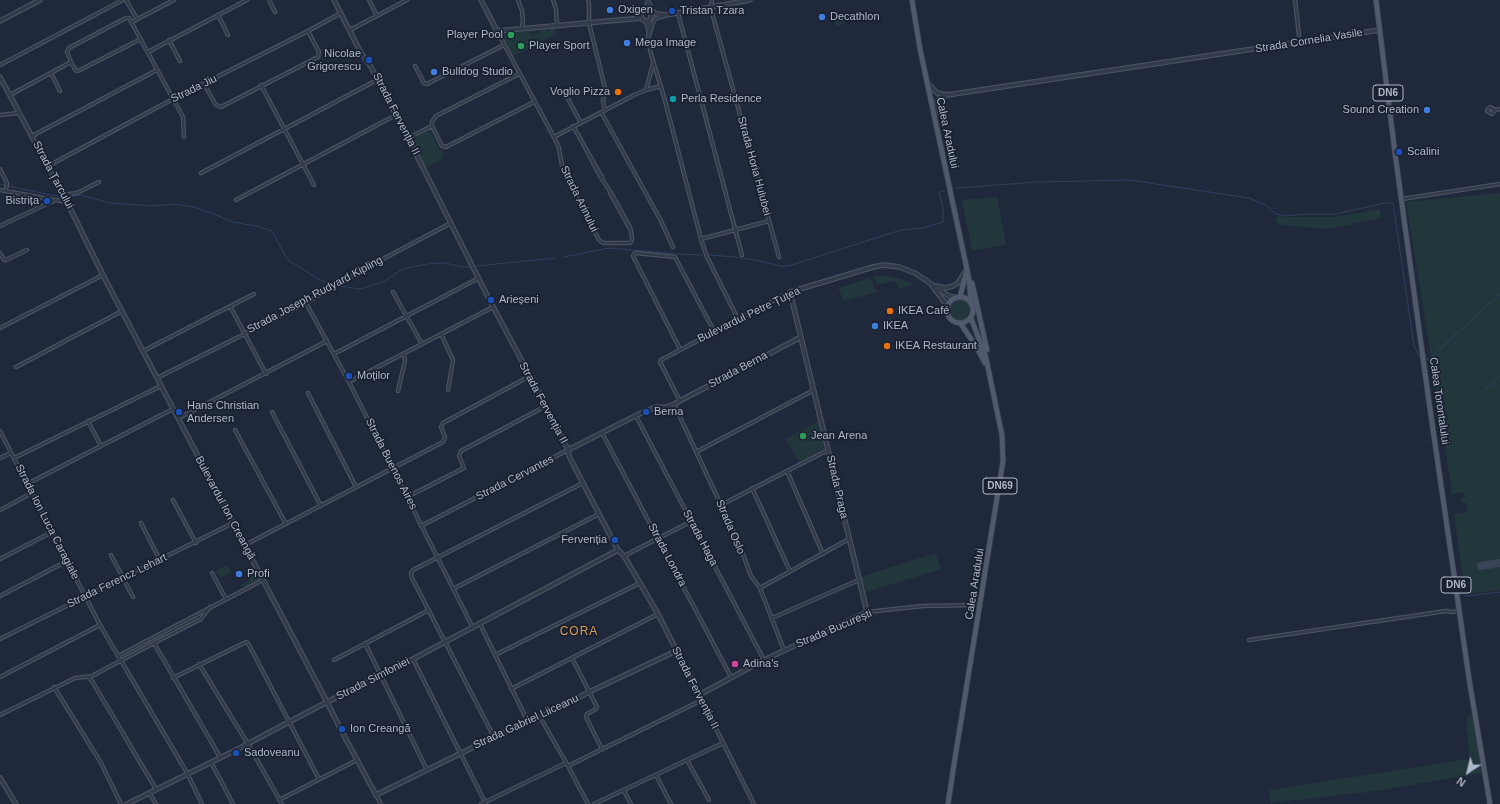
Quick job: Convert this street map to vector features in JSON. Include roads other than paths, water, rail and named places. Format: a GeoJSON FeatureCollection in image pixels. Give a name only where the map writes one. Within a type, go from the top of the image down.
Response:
{"type":"FeatureCollection","features":[{"type":"Feature","properties":{"kind":"main road","name":"Calea Aradului"},"geometry":{"type":"LineString","coordinates":[[912,0],[934,116],[969,279],[971,302]]}},
{"type":"Feature","properties":{"kind":"main road","name":"Calea Torontalului"},"geometry":{"type":"LineString","coordinates":[[1376,0],[1424,361],[1470,685],[1490,804]]}},
{"type":"Feature","properties":{"kind":"main road","name":"Calea Aradului"},"geometry":{"type":"LineString","coordinates":[[958,297],[967,270]]}},
{"type":"Feature","properties":{"kind":"main road","name":"DN69"},"geometry":{"type":"LineString","coordinates":[[967,270],[970,276],[987,351],[988,368]]}},
{"type":"Feature","properties":{"kind":"main road"},"geometry":{"type":"LineString","coordinates":[[948,307],[951,301],[958,297],[966,298],[971,302]]}},
{"type":"Feature","properties":{"kind":"main road","name":"DN69"},"geometry":{"type":"LineString","coordinates":[[971,302],[974,312],[971,318]]}},
{"type":"Feature","properties":{"kind":"main road","name":"DN69"},"geometry":{"type":"LineString","coordinates":[[948,307],[947,312],[949,317],[953,322],[961,324]]}},
{"type":"Feature","properties":{"kind":"main road","name":"Calea Aradului"},"geometry":{"type":"LineString","coordinates":[[948,804],[1003,461],[1001,429],[984,350],[971,318]]}},
{"type":"Feature","properties":{"kind":"main road"},"geometry":{"type":"LineString","coordinates":[[961,324],[967,322],[971,318]]}},
{"type":"Feature","properties":{"kind":"main road","name":"Calea Aradului"},"geometry":{"type":"LineString","coordinates":[[961,324],[988,368]]}},
{"type":"Feature","properties":{"kind":"street"},"geometry":{"type":"LineString","coordinates":[[0,21],[40,0]]}},
{"type":"Feature","properties":{"kind":"street"},"geometry":{"type":"LineString","coordinates":[[0,65],[123,0]]}},
{"type":"Feature","properties":{"kind":"street"},"geometry":{"type":"LineString","coordinates":[[126,0],[137,19]]}},
{"type":"Feature","properties":{"kind":"street"},"geometry":{"type":"LineString","coordinates":[[132,22],[174,0]]}},
{"type":"Feature","properties":{"kind":"street"},"geometry":{"type":"LineString","coordinates":[[148,52],[247,0]]}},
{"type":"Feature","properties":{"kind":"street"},"geometry":{"type":"LineString","coordinates":[[269,0],[275,12]]}},
{"type":"Feature","properties":{"kind":"street","name":"Strada Fervenția II"},"geometry":{"type":"LineString","coordinates":[[334,0],[408,138],[493,307],[546,406],[568,450],[569,456],[599,514],[618,550],[624,556],[658,614],[754,804]]}},
{"type":"Feature","properties":{"kind":"street"},"geometry":{"type":"LineString","coordinates":[[369,0],[377,16]]}},
{"type":"Feature","properties":{"kind":"street"},"geometry":{"type":"LineString","coordinates":[[350,30],[402,1],[407,0]]}},
{"type":"Feature","properties":{"kind":"street","name":"Strada Arinului"},"geometry":{"type":"LineString","coordinates":[[481,0],[519,74],[554,137],[559,148],[564,173],[600,242],[631,242],[632,237],[630,229],[574,126]]}},
{"type":"Feature","properties":{"kind":"street"},"geometry":{"type":"LineString","coordinates":[[518,0],[522,15],[522,28]]}},
{"type":"Feature","properties":{"kind":"street"},"geometry":{"type":"LineString","coordinates":[[553,0],[556,9],[557,25]]}},
{"type":"Feature","properties":{"kind":"street"},"geometry":{"type":"LineString","coordinates":[[588,0],[590,23],[605,88],[603,102],[605,110]]}},
{"type":"Feature","properties":{"kind":"street"},"geometry":{"type":"LineString","coordinates":[[648,0],[650,8],[654,12],[666,15]]}},
{"type":"Feature","properties":{"kind":"street"},"geometry":{"type":"LineString","coordinates":[[648,0],[648,39],[701,239],[707,257],[738,319]]}},
{"type":"Feature","properties":{"kind":"street","name":"Strada Horia Hulubei"},"geometry":{"type":"LineString","coordinates":[[712,0],[712,10],[779,257]]}},
{"type":"Feature","properties":{"kind":"street"},"geometry":{"type":"LineString","coordinates":[[497,31],[666,15],[750,0]]}},
{"type":"Feature","properties":{"kind":"street"},"geometry":{"type":"LineString","coordinates":[[1295,0],[1299,35]]}},
{"type":"Feature","properties":{"kind":"street","name":"Strada Jiu"},"geometry":{"type":"LineString","coordinates":[[48,166],[173,99],[341,13]]}},
{"type":"Feature","properties":{"kind":"street"},"geometry":{"type":"LineString","coordinates":[[678,13],[734,230],[742,254]]}},
{"type":"Feature","properties":{"kind":"street"},"geometry":{"type":"LineString","coordinates":[[218,15],[228,35]]}},
{"type":"Feature","properties":{"kind":"street"},"geometry":{"type":"LineString","coordinates":[[648,39],[653,22],[666,15]]}},
{"type":"Feature","properties":{"kind":"street"},"geometry":{"type":"LineString","coordinates":[[141,39],[78,71],[76,71],[67,52],[69,48],[126,18],[130,18],[183,118],[184,137]]}},
{"type":"Feature","properties":{"kind":"street","name":"Strada Cornelia Vasile"},"geometry":{"type":"LineString","coordinates":[[947,95],[1380,30]]}},
{"type":"Feature","properties":{"kind":"street"},"geometry":{"type":"LineString","coordinates":[[204,84],[216,105],[221,107],[318,56],[319,52],[308,31]]}},
{"type":"Feature","properties":{"kind":"street"},"geometry":{"type":"LineString","coordinates":[[170,40],[180,61]]}},
{"type":"Feature","properties":{"kind":"street"},"geometry":{"type":"LineString","coordinates":[[415,66],[424,83],[427,84],[504,45]]}},
{"type":"Feature","properties":{"kind":"street"},"geometry":{"type":"LineString","coordinates":[[10,95],[72,62]]}},
{"type":"Feature","properties":{"kind":"street"},"geometry":{"type":"LineString","coordinates":[[646,90],[652,66],[654,64]]}},
{"type":"Feature","properties":{"kind":"street"},"geometry":{"type":"LineString","coordinates":[[32,136],[157,70]]}},
{"type":"Feature","properties":{"kind":"street"},"geometry":{"type":"LineString","coordinates":[[51,73],[60,91]]}},
{"type":"Feature","properties":{"kind":"street"},"geometry":{"type":"LineString","coordinates":[[519,74],[436,116],[432,122],[432,126],[442,146],[446,147],[534,102]]}},
{"type":"Feature","properties":{"kind":"street","name":"Strada Țarcului"},"geometry":{"type":"LineString","coordinates":[[0,77],[2,84],[10,95],[67,202],[103,275]]}},
{"type":"Feature","properties":{"kind":"street"},"geometry":{"type":"LineString","coordinates":[[201,173],[377,80]]}},
{"type":"Feature","properties":{"kind":"street"},"geometry":{"type":"LineString","coordinates":[[927,81],[937,93],[947,95]]}},
{"type":"Feature","properties":{"kind":"street"},"geometry":{"type":"LineString","coordinates":[[261,85],[314,185]]}},
{"type":"Feature","properties":{"kind":"street"},"geometry":{"type":"LineString","coordinates":[[554,137],[646,90],[661,86]]}},
{"type":"Feature","properties":{"kind":"street"},"geometry":{"type":"LineString","coordinates":[[934,116],[937,102],[940,98],[947,95]]}},
{"type":"Feature","properties":{"kind":"street"},"geometry":{"type":"LineString","coordinates":[[567,97],[581,123]]}},
{"type":"Feature","properties":{"kind":"street"},"geometry":{"type":"LineString","coordinates":[[1494,110],[1500,109]]}},
{"type":"Feature","properties":{"kind":"street"},"geometry":{"type":"LineString","coordinates":[[601,112],[660,219],[673,247]]}},
{"type":"Feature","properties":{"kind":"street"},"geometry":{"type":"LineString","coordinates":[[0,115],[19,113]]}},
{"type":"Feature","properties":{"kind":"street"},"geometry":{"type":"LineString","coordinates":[[236,200],[396,115]]}},
{"type":"Feature","properties":{"kind":"street"},"geometry":{"type":"LineString","coordinates":[[408,138],[432,126]]}},
{"type":"Feature","properties":{"kind":"street"},"geometry":{"type":"LineString","coordinates":[[0,169],[7,183],[6,191]]}},
{"type":"Feature","properties":{"kind":"street"},"geometry":{"type":"LineString","coordinates":[[63,195],[77,193],[99,182]]}},
{"type":"Feature","properties":{"kind":"street"},"geometry":{"type":"LineString","coordinates":[[1402,199],[1500,184]]}},
{"type":"Feature","properties":{"kind":"street"},"geometry":{"type":"LineString","coordinates":[[0,190],[67,202]]}},
{"type":"Feature","properties":{"kind":"street"},"geometry":{"type":"LineString","coordinates":[[0,226],[56,200]]}},
{"type":"Feature","properties":{"kind":"street"},"geometry":{"type":"LineString","coordinates":[[701,239],[768,221]]}},
{"type":"Feature","properties":{"kind":"street","name":"Strada Joseph Rudyard Kipling"},"geometry":{"type":"LineString","coordinates":[[157,378],[306,303],[366,268],[451,223]]}},
{"type":"Feature","properties":{"kind":"street"},"geometry":{"type":"LineString","coordinates":[[0,253],[4,260],[6,260],[27,250]]}},
{"type":"Feature","properties":{"kind":"street"},"geometry":{"type":"LineString","coordinates":[[680,349],[633,256],[634,254],[673,256],[714,331]]}},
{"type":"Feature","properties":{"kind":"street","name":"Bulevardul Petre Țuțea"},"geometry":{"type":"LineString","coordinates":[[680,401],[660,360],[790,292],[872,267],[884,265],[914,273],[949,296],[958,297]]}},
{"type":"Feature","properties":{"kind":"street"},"geometry":{"type":"LineString","coordinates":[[930,283],[939,287],[950,288],[958,283],[967,270]]}},
{"type":"Feature","properties":{"kind":"street"},"geometry":{"type":"LineString","coordinates":[[0,328],[103,275]]}},
{"type":"Feature","properties":{"kind":"street","name":"Bulevardul Ion Creangă"},"geometry":{"type":"LineString","coordinates":[[103,275],[381,804]]}},
{"type":"Feature","properties":{"kind":"street"},"geometry":{"type":"LineString","coordinates":[[334,354],[479,278]]}},
{"type":"Feature","properties":{"kind":"street","name":"Bulevardul Petre Țuțea"},"geometry":{"type":"LineString","coordinates":[[930,283],[948,307]]}},
{"type":"Feature","properties":{"kind":"street"},"geometry":{"type":"LineString","coordinates":[[393,292],[422,344]]}},
{"type":"Feature","properties":{"kind":"street","name":"Strada Praga"},"geometry":{"type":"LineString","coordinates":[[790,292],[868,612]]}},
{"type":"Feature","properties":{"kind":"street"},"geometry":{"type":"LineString","coordinates":[[143,351],[254,294]]}},
{"type":"Feature","properties":{"kind":"street","name":"Strada Buenos Aires"},"geometry":{"type":"LineString","coordinates":[[306,303],[393,467],[473,628]]}},
{"type":"Feature","properties":{"kind":"street"},"geometry":{"type":"LineString","coordinates":[[230,306],[266,374]]}},
{"type":"Feature","properties":{"kind":"street"},"geometry":{"type":"LineString","coordinates":[[349,382],[493,307]]}},
{"type":"Feature","properties":{"kind":"street"},"geometry":{"type":"LineString","coordinates":[[16,367],[122,311]]}},
{"type":"Feature","properties":{"kind":"street"},"geometry":{"type":"LineString","coordinates":[[441,334],[453,360],[448,390]]}},
{"type":"Feature","properties":{"kind":"street","name":"Strada Berna"},"geometry":{"type":"LineString","coordinates":[[674,404],[801,337]]}},
{"type":"Feature","properties":{"kind":"street"},"geometry":{"type":"LineString","coordinates":[[178,419],[327,341]]}},
{"type":"Feature","properties":{"kind":"street"},"geometry":{"type":"LineString","coordinates":[[398,390],[405,361],[404,354]]}},
{"type":"Feature","properties":{"kind":"street"},"geometry":{"type":"LineString","coordinates":[[245,545],[443,442],[445,437],[441,427],[443,423],[530,376]]}},
{"type":"Feature","properties":{"kind":"street"},"geometry":{"type":"LineString","coordinates":[[14,458],[161,386]]}},
{"type":"Feature","properties":{"kind":"street"},"geometry":{"type":"LineString","coordinates":[[696,452],[815,390]]}},
{"type":"Feature","properties":{"kind":"street"},"geometry":{"type":"LineString","coordinates":[[308,393],[356,487]]}},
{"type":"Feature","properties":{"kind":"street","name":"Strada Oslo"},"geometry":{"type":"LineString","coordinates":[[674,404],[740,546],[751,576],[760,588],[784,650]]}},
{"type":"Feature","properties":{"kind":"street","name":"Strada Cervantes"},"geometry":{"type":"LineString","coordinates":[[421,526],[636,416],[656,407],[666,407],[674,404]]}},
{"type":"Feature","properties":{"kind":"street"},"geometry":{"type":"LineString","coordinates":[[407,497],[464,468],[459,456],[461,450],[546,406]]}},
{"type":"Feature","properties":{"kind":"street"},"geometry":{"type":"LineString","coordinates":[[27,484],[173,409]]}},
{"type":"Feature","properties":{"kind":"street"},"geometry":{"type":"LineString","coordinates":[[272,412],[321,506]]}},
{"type":"Feature","properties":{"kind":"street","name":"Strada Haga"},"geometry":{"type":"LineString","coordinates":[[636,416],[764,660]]}},
{"type":"Feature","properties":{"kind":"street"},"geometry":{"type":"LineString","coordinates":[[88,421],[101,446]]}},
{"type":"Feature","properties":{"kind":"street"},"geometry":{"type":"LineString","coordinates":[[235,430],[286,524]]}},
{"type":"Feature","properties":{"kind":"street","name":"Strada Ion Luca Caragiale"},"geometry":{"type":"LineString","coordinates":[[0,431],[100,625],[187,774],[202,804]]}},
{"type":"Feature","properties":{"kind":"street","name":"Strada Londra"},"geometry":{"type":"LineString","coordinates":[[602,433],[731,677]]}},
{"type":"Feature","properties":{"kind":"street"},"geometry":{"type":"LineString","coordinates":[[721,505],[828,450]]}},
{"type":"Feature","properties":{"kind":"street"},"geometry":{"type":"LineString","coordinates":[[0,458],[11,453]]}},
{"type":"Feature","properties":{"kind":"street"},"geometry":{"type":"LineString","coordinates":[[787,471],[822,554]]}},
{"type":"Feature","properties":{"kind":"street"},"geometry":{"type":"LineString","coordinates":[[494,737],[412,578],[411,572],[583,483]]}},
{"type":"Feature","properties":{"kind":"street"},"geometry":{"type":"LineString","coordinates":[[752,488],[790,572]]}},
{"type":"Feature","properties":{"kind":"street"},"geometry":{"type":"LineString","coordinates":[[0,510],[32,493]]}},
{"type":"Feature","properties":{"kind":"street"},"geometry":{"type":"LineString","coordinates":[[174,500],[196,542]]}},
{"type":"Feature","properties":{"kind":"street"},"geometry":{"type":"LineString","coordinates":[[453,589],[599,514]]}},
{"type":"Feature","properties":{"kind":"street"},"geometry":{"type":"LineString","coordinates":[[624,556],[692,521]]}},
{"type":"Feature","properties":{"kind":"street"},"geometry":{"type":"LineString","coordinates":[[141,523],[160,560]]}},
{"type":"Feature","properties":{"kind":"street","name":"Strada Ferencz Lehart"},"geometry":{"type":"LineString","coordinates":[[0,639],[233,523]]}},
{"type":"Feature","properties":{"kind":"street"},"geometry":{"type":"LineString","coordinates":[[0,559],[52,532]]}},
{"type":"Feature","properties":{"kind":"street"},"geometry":{"type":"LineString","coordinates":[[760,588],[849,539]]}},
{"type":"Feature","properties":{"kind":"street","name":"Strada Simfoniei"},"geometry":{"type":"LineString","coordinates":[[127,804],[248,744],[473,628],[618,550]]}},
{"type":"Feature","properties":{"kind":"street"},"geometry":{"type":"LineString","coordinates":[[111,555],[133,597]]}},
{"type":"Feature","properties":{"kind":"street"},"geometry":{"type":"LineString","coordinates":[[0,596],[67,561]]}},
{"type":"Feature","properties":{"kind":"street"},"geometry":{"type":"LineString","coordinates":[[212,573],[226,599]]}},
{"type":"Feature","properties":{"kind":"street"},"geometry":{"type":"LineString","coordinates":[[118,656],[263,580]]}},
{"type":"Feature","properties":{"kind":"street"},"geometry":{"type":"LineString","coordinates":[[772,618],[859,580]]}},
{"type":"Feature","properties":{"kind":"street"},"geometry":{"type":"LineString","coordinates":[[495,655],[640,583]]}},
{"type":"Feature","properties":{"kind":"street","name":"Strada București"},"geometry":{"type":"LineString","coordinates":[[699,695],[784,650],[814,638],[868,612],[923,606],[981,605]]}},
{"type":"Feature","properties":{"kind":"street"},"geometry":{"type":"LineString","coordinates":[[0,715],[54,687],[75,678],[92,676],[155,642],[202,619],[210,608]]}},
{"type":"Feature","properties":{"kind":"street"},"geometry":{"type":"LineString","coordinates":[[334,660],[429,610]]}},
{"type":"Feature","properties":{"kind":"street"},"geometry":{"type":"LineString","coordinates":[[1249,640],[1460,610]]}},
{"type":"Feature","properties":{"kind":"street"},"geometry":{"type":"LineString","coordinates":[[511,689],[658,614]]}},
{"type":"Feature","properties":{"kind":"street"},"geometry":{"type":"LineString","coordinates":[[480,624],[528,723]]}},
{"type":"Feature","properties":{"kind":"street"},"geometry":{"type":"LineString","coordinates":[[0,677],[100,625]]}},
{"type":"Feature","properties":{"kind":"street"},"geometry":{"type":"LineString","coordinates":[[154,637],[173,678],[220,757]]}},
{"type":"Feature","properties":{"kind":"street"},"geometry":{"type":"LineString","coordinates":[[173,678],[199,664],[248,642],[319,779]]}},
{"type":"Feature","properties":{"kind":"street"},"geometry":{"type":"LineString","coordinates":[[365,643],[427,770]]}},
{"type":"Feature","properties":{"kind":"street","name":"Strada Gabriel Liiceanu"},"geometry":{"type":"LineString","coordinates":[[376,795],[494,737],[528,723],[676,651]]}},
{"type":"Feature","properties":{"kind":"street"},"geometry":{"type":"LineString","coordinates":[[572,658],[597,708],[587,714],[586,717],[602,749]]}},
{"type":"Feature","properties":{"kind":"street"},"geometry":{"type":"LineString","coordinates":[[413,659],[485,803]]}},
{"type":"Feature","properties":{"kind":"street"},"geometry":{"type":"LineString","coordinates":[[199,664],[248,744],[282,804]]}},
{"type":"Feature","properties":{"kind":"street"},"geometry":{"type":"LineString","coordinates":[[88,677],[92,681],[156,789]]}},
{"type":"Feature","properties":{"kind":"street"},"geometry":{"type":"LineString","coordinates":[[54,687],[101,763],[121,804]]}},
{"type":"Feature","properties":{"kind":"street"},"geometry":{"type":"LineString","coordinates":[[481,804],[602,749],[702,700]]}},
{"type":"Feature","properties":{"kind":"street"},"geometry":{"type":"LineString","coordinates":[[540,717],[588,804]]}},
{"type":"Feature","properties":{"kind":"street"},"geometry":{"type":"LineString","coordinates":[[594,804],[723,743]]}},
{"type":"Feature","properties":{"kind":"street"},"geometry":{"type":"LineString","coordinates":[[279,800],[357,760]]}},
{"type":"Feature","properties":{"kind":"street"},"geometry":{"type":"LineString","coordinates":[[687,760],[709,800]]}},
{"type":"Feature","properties":{"kind":"street"},"geometry":{"type":"LineString","coordinates":[[211,762],[233,804]]}},
{"type":"Feature","properties":{"kind":"street"},"geometry":{"type":"LineString","coordinates":[[656,775],[671,804]]}},
{"type":"Feature","properties":{"kind":"street"},"geometry":{"type":"LineString","coordinates":[[0,778],[16,804]]}},
{"type":"Feature","properties":{"kind":"street"},"geometry":{"type":"LineString","coordinates":[[624,791],[631,804]]}},
{"type":"Feature","properties":{"kind":"street"},"geometry":{"type":"LineString","coordinates":[[149,793],[156,804]]}},
{"type":"Feature","properties":{"kind":"waterway"},"geometry":{"type":"LineString","coordinates":[[957,188],[1037,182],[1130,180],[1249,198],[1264,204],[1276,214],[1285,216],[1336,214],[1385,203],[1393,203],[1414,346],[1421,359]]}},
{"type":"Feature","properties":{"kind":"waterway"},"geometry":{"type":"LineString","coordinates":[[0,184],[5,185]]}},
{"type":"Feature","properties":{"kind":"waterway"},"geometry":{"type":"LineString","coordinates":[[8,186],[61,197]]}},
{"type":"Feature","properties":{"kind":"waterway"},"geometry":{"type":"LineString","coordinates":[[710,255],[735,257],[780,266],[788,266],[901,230],[923,228],[943,222],[943,208],[939,192],[945,190]]}},
{"type":"Feature","properties":{"kind":"waterway"},"geometry":{"type":"LineString","coordinates":[[68,197],[80,195],[110,203],[153,206],[175,204],[198,208],[233,222],[256,226],[272,231],[287,259],[318,279],[333,284]]}},
{"type":"Feature","properties":{"kind":"waterway"},"geometry":{"type":"LineString","coordinates":[[564,257],[609,248],[702,255]]}},
{"type":"Feature","properties":{"kind":"waterway"},"geometry":{"type":"LineString","coordinates":[[477,266],[555,258]]}},
{"type":"Feature","properties":{"kind":"waterway"},"geometry":{"type":"LineString","coordinates":[[340,286],[360,289],[383,282],[403,269],[427,264],[445,263],[470,267]]}},
{"type":"Feature","properties":{"kind":"waterway"},"geometry":{"type":"LineString","coordinates":[[1425,361],[1500,294]]}},
{"type":"Feature","properties":{"kind":"waterway"},"geometry":{"type":"LineString","coordinates":[[1485,390],[1500,376]]}},
{"type":"Feature","properties":{"kind":"waterway"},"geometry":{"type":"LineString","coordinates":[[1465,596],[1500,592]]}},
{"type":"Feature","properties":{"kind":"place","name":"Oxigen"},"geometry":{"type":"Point","coordinates":[610,10]}},
{"type":"Feature","properties":{"kind":"place","name":"Tristan Tzara"},"geometry":{"type":"Point","coordinates":[672,11]}},
{"type":"Feature","properties":{"kind":"place","name":"Decathlon"},"geometry":{"type":"Point","coordinates":[822,17]}},
{"type":"Feature","properties":{"kind":"place","name":"Player Pool"},"geometry":{"type":"Point","coordinates":[511,35]}},
{"type":"Feature","properties":{"kind":"place","name":"Mega Image"},"geometry":{"type":"Point","coordinates":[627,43]}},
{"type":"Feature","properties":{"kind":"place","name":"Player Sport"},"geometry":{"type":"Point","coordinates":[521,46]}},
{"type":"Feature","properties":{"kind":"place","name":"Nicolae Grigorescu"},"geometry":{"type":"Point","coordinates":[369,60]}},
{"type":"Feature","properties":{"kind":"place","name":"Bulldog Studio"},"geometry":{"type":"Point","coordinates":[434,72]}},
{"type":"Feature","properties":{"kind":"place","name":"Voglio Pizza"},"geometry":{"type":"Point","coordinates":[618,92]}},
{"type":"Feature","properties":{"kind":"place","name":"Perla Residence"},"geometry":{"type":"Point","coordinates":[673,99]}},
{"type":"Feature","properties":{"kind":"place","name":"Sound Creation"},"geometry":{"type":"Point","coordinates":[1427,110]}},
{"type":"Feature","properties":{"kind":"place","name":"Scalini"},"geometry":{"type":"Point","coordinates":[1399,152]}},
{"type":"Feature","properties":{"kind":"place","name":"Bistrița"},"geometry":{"type":"Point","coordinates":[47,201]}},
{"type":"Feature","properties":{"kind":"place","name":"Arieșeni"},"geometry":{"type":"Point","coordinates":[491,300]}},
{"type":"Feature","properties":{"kind":"place","name":"IKEA Café"},"geometry":{"type":"Point","coordinates":[890,311]}},
{"type":"Feature","properties":{"kind":"place","name":"IKEA"},"geometry":{"type":"Point","coordinates":[875,326]}},
{"type":"Feature","properties":{"kind":"place","name":"IKEA Restaurant"},"geometry":{"type":"Point","coordinates":[887,346]}},
{"type":"Feature","properties":{"kind":"place","name":"Moților"},"geometry":{"type":"Point","coordinates":[349,376]}},
{"type":"Feature","properties":{"kind":"place","name":"Hans Christian Andersen"},"geometry":{"type":"Point","coordinates":[179,412]}},
{"type":"Feature","properties":{"kind":"place","name":"Berna"},"geometry":{"type":"Point","coordinates":[646,412]}},
{"type":"Feature","properties":{"kind":"place","name":"Jean Arena"},"geometry":{"type":"Point","coordinates":[803,436]}},
{"type":"Feature","properties":{"kind":"place","name":"Fervenția"},"geometry":{"type":"Point","coordinates":[615,540]}},
{"type":"Feature","properties":{"kind":"place","name":"Profi"},"geometry":{"type":"Point","coordinates":[239,574]}},
{"type":"Feature","properties":{"kind":"place","name":"Adina's"},"geometry":{"type":"Point","coordinates":[735,664]}},
{"type":"Feature","properties":{"kind":"place","name":"Ion Creangă"},"geometry":{"type":"Point","coordinates":[342,729]}},
{"type":"Feature","properties":{"kind":"place","name":"Sadoveanu"},"geometry":{"type":"Point","coordinates":[236,753]}},
{"type":"Feature","properties":{"kind":"district","name":"CORA"},"geometry":{"type":"Point","coordinates":[579,632]}}]}
